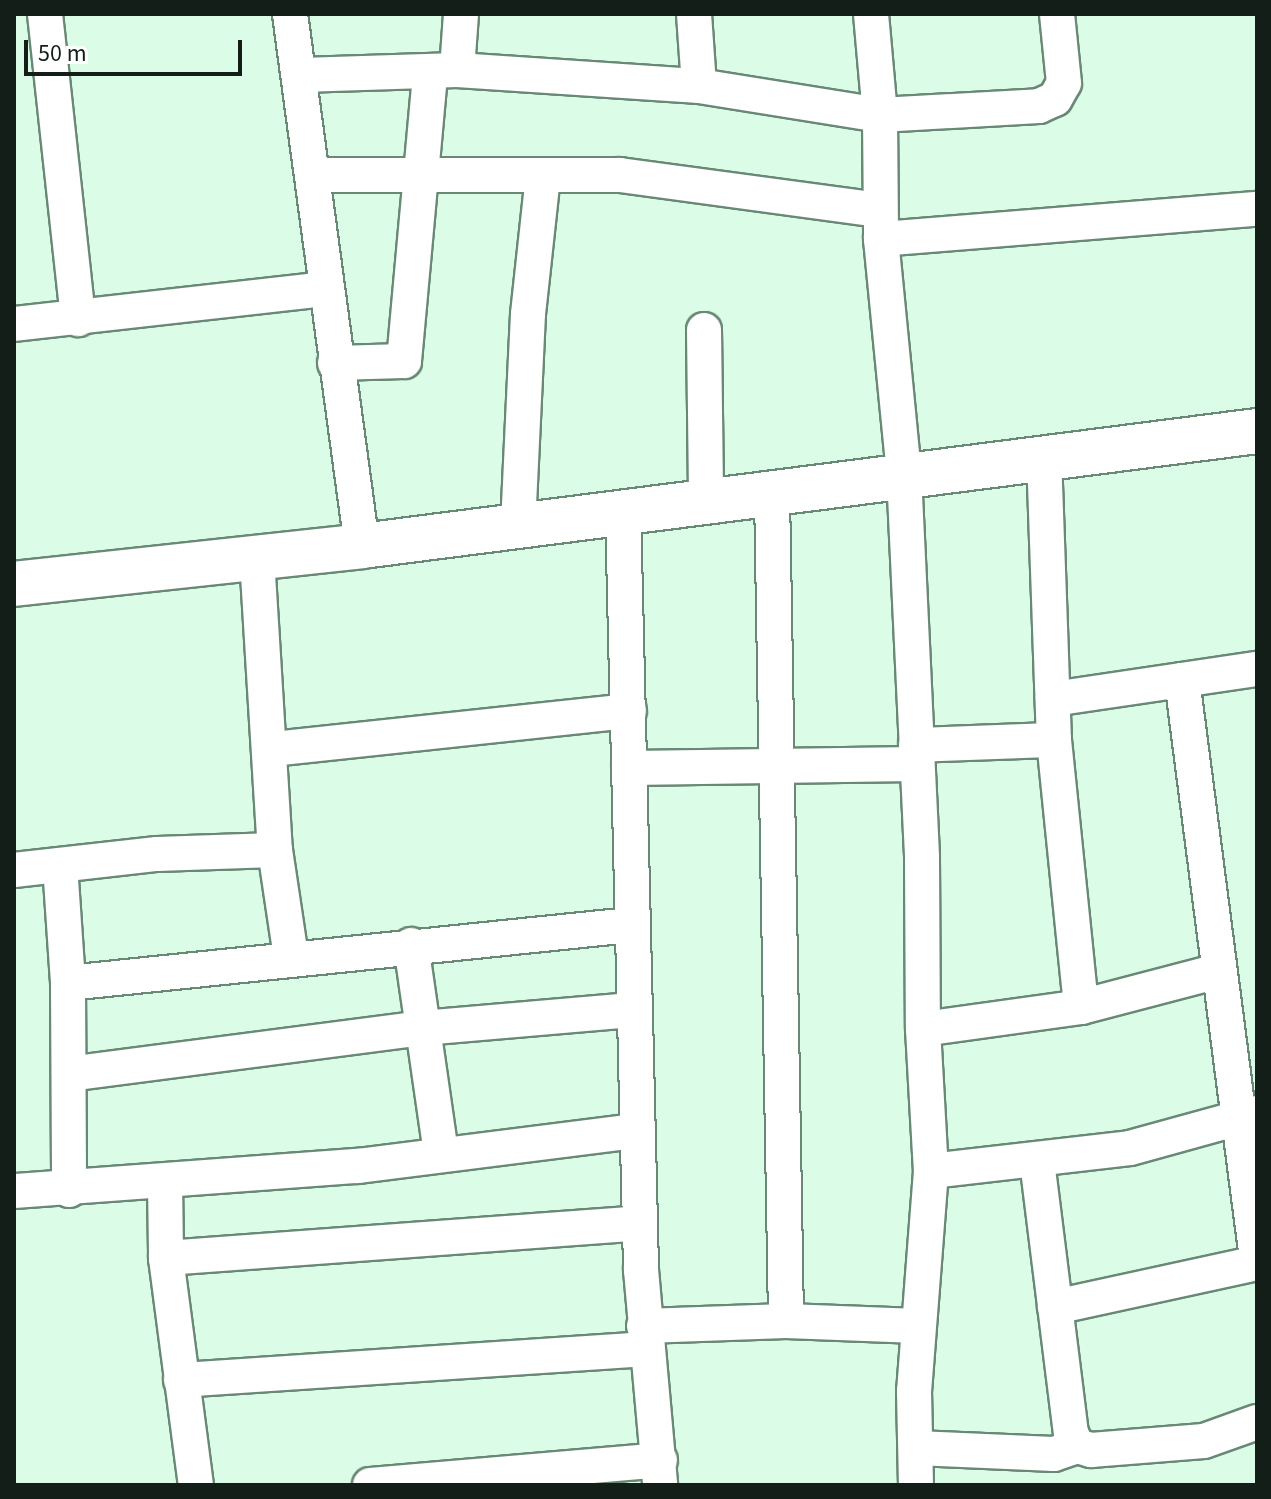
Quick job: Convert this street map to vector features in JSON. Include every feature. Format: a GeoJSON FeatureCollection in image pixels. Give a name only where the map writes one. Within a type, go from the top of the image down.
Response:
{"type":"FeatureCollection","features":[{"type":"Feature","properties":{"kind":"street"},"geometry":{"type":"LineString","coordinates":[[45,14],[78,319]]}},
{"type":"Feature","properties":{"kind":"street"},"geometry":{"type":"LineString","coordinates":[[290,14],[301,75],[325,289],[362,546]]}},
{"type":"Feature","properties":{"kind":"street"},"geometry":{"type":"LineString","coordinates":[[335,363],[404,361],[423,171],[444,71],[461,14]]}},
{"type":"Feature","properties":{"kind":"street"},"geometry":{"type":"LineString","coordinates":[[694,14],[699,86]]}},
{"type":"Feature","properties":{"kind":"street"},"geometry":{"type":"LineString","coordinates":[[871,14],[880,115],[881,225],[904,474],[923,1029],[931,1171],[928,1260],[918,1326],[916,1485]]}},
{"type":"Feature","properties":{"kind":"street"},"geometry":{"type":"LineString","coordinates":[[301,75],[444,71],[699,86],[880,115],[1039,106],[1055,99],[1064,83],[1057,14]]}},
{"type":"Feature","properties":{"kind":"street"},"geometry":{"type":"LineString","coordinates":[[314,175],[423,171],[543,176],[620,175],[881,225],[1257,209]]}},
{"type":"Feature","properties":{"kind":"street"},"geometry":{"type":"LineString","coordinates":[[518,526],[528,314],[543,176]]}},
{"type":"Feature","properties":{"kind":"street"},"geometry":{"type":"LineString","coordinates":[[14,324],[325,289]]}},
{"type":"Feature","properties":{"kind":"street"},"geometry":{"type":"LineString","coordinates":[[704,330],[706,502]]}},
{"type":"Feature","properties":{"kind":"street"},"geometry":{"type":"LineString","coordinates":[[14,584],[362,546],[1044,455],[1257,431]]}},
{"type":"Feature","properties":{"kind":"street"},"geometry":{"type":"LineString","coordinates":[[1044,455],[1054,740],[1081,1007]]}},
{"type":"Feature","properties":{"kind":"street"},"geometry":{"type":"LineString","coordinates":[[772,492],[786,1321]]}},
{"type":"Feature","properties":{"kind":"street"},"geometry":{"type":"LineString","coordinates":[[370,1485],[660,1472],[645,1338],[640,1223],[632,1010],[623,510]]}},
{"type":"Feature","properties":{"kind":"street"},"geometry":{"type":"LineString","coordinates":[[257,558],[272,749],[275,850],[291,957]]}},
{"type":"Feature","properties":{"kind":"street"},"geometry":{"type":"LineString","coordinates":[[1053,699],[1257,669]]}},
{"type":"Feature","properties":{"kind":"street"},"geometry":{"type":"LineString","coordinates":[[1055,1307],[1257,1260],[1248,1114],[1218,971],[1182,680]]}},
{"type":"Feature","properties":{"kind":"street"},"geometry":{"type":"LineString","coordinates":[[272,749],[629,711]]}},
{"type":"Feature","properties":{"kind":"street"},"geometry":{"type":"LineString","coordinates":[[629,768],[776,765],[916,755],[1054,740]]}},
{"type":"Feature","properties":{"kind":"street"},"geometry":{"type":"LineString","coordinates":[[14,870],[157,854],[275,850]]}},
{"type":"Feature","properties":{"kind":"street"},"geometry":{"type":"LineString","coordinates":[[60,865],[68,983],[69,1190]]}},
{"type":"Feature","properties":{"kind":"street"},"geometry":{"type":"LineString","coordinates":[[68,983],[291,957],[630,925]]}},
{"type":"Feature","properties":{"kind":"street"},"geometry":{"type":"LineString","coordinates":[[411,945],[441,1153]]}},
{"type":"Feature","properties":{"kind":"street"},"geometry":{"type":"LineString","coordinates":[[923,1029],[1081,1007],[1218,971]]}},
{"type":"Feature","properties":{"kind":"street"},"geometry":{"type":"LineString","coordinates":[[69,1074],[422,1028],[632,1010]]}},
{"type":"Feature","properties":{"kind":"street"},"geometry":{"type":"LineString","coordinates":[[931,1171],[1130,1148],[1248,1114]]}},
{"type":"Feature","properties":{"kind":"street"},"geometry":{"type":"LineString","coordinates":[[14,1191],[165,1182],[637,1131]]}},
{"type":"Feature","properties":{"kind":"street"},"geometry":{"type":"LineString","coordinates":[[1037,1161],[1071,1433],[1062,1461]]}},
{"type":"Feature","properties":{"kind":"street"},"geometry":{"type":"LineString","coordinates":[[165,1182],[166,1258],[196,1485]]}},
{"type":"Feature","properties":{"kind":"street"},"geometry":{"type":"LineString","coordinates":[[166,1258],[640,1223]]}},
{"type":"Feature","properties":{"kind":"street"},"geometry":{"type":"LineString","coordinates":[[181,1380],[645,1338],[786,1321],[918,1326]]}},
{"type":"Feature","properties":{"kind":"street"},"geometry":{"type":"LineString","coordinates":[[916,1448],[1062,1461],[1091,1450],[1204,1441],[1257,1422]]}}]}
